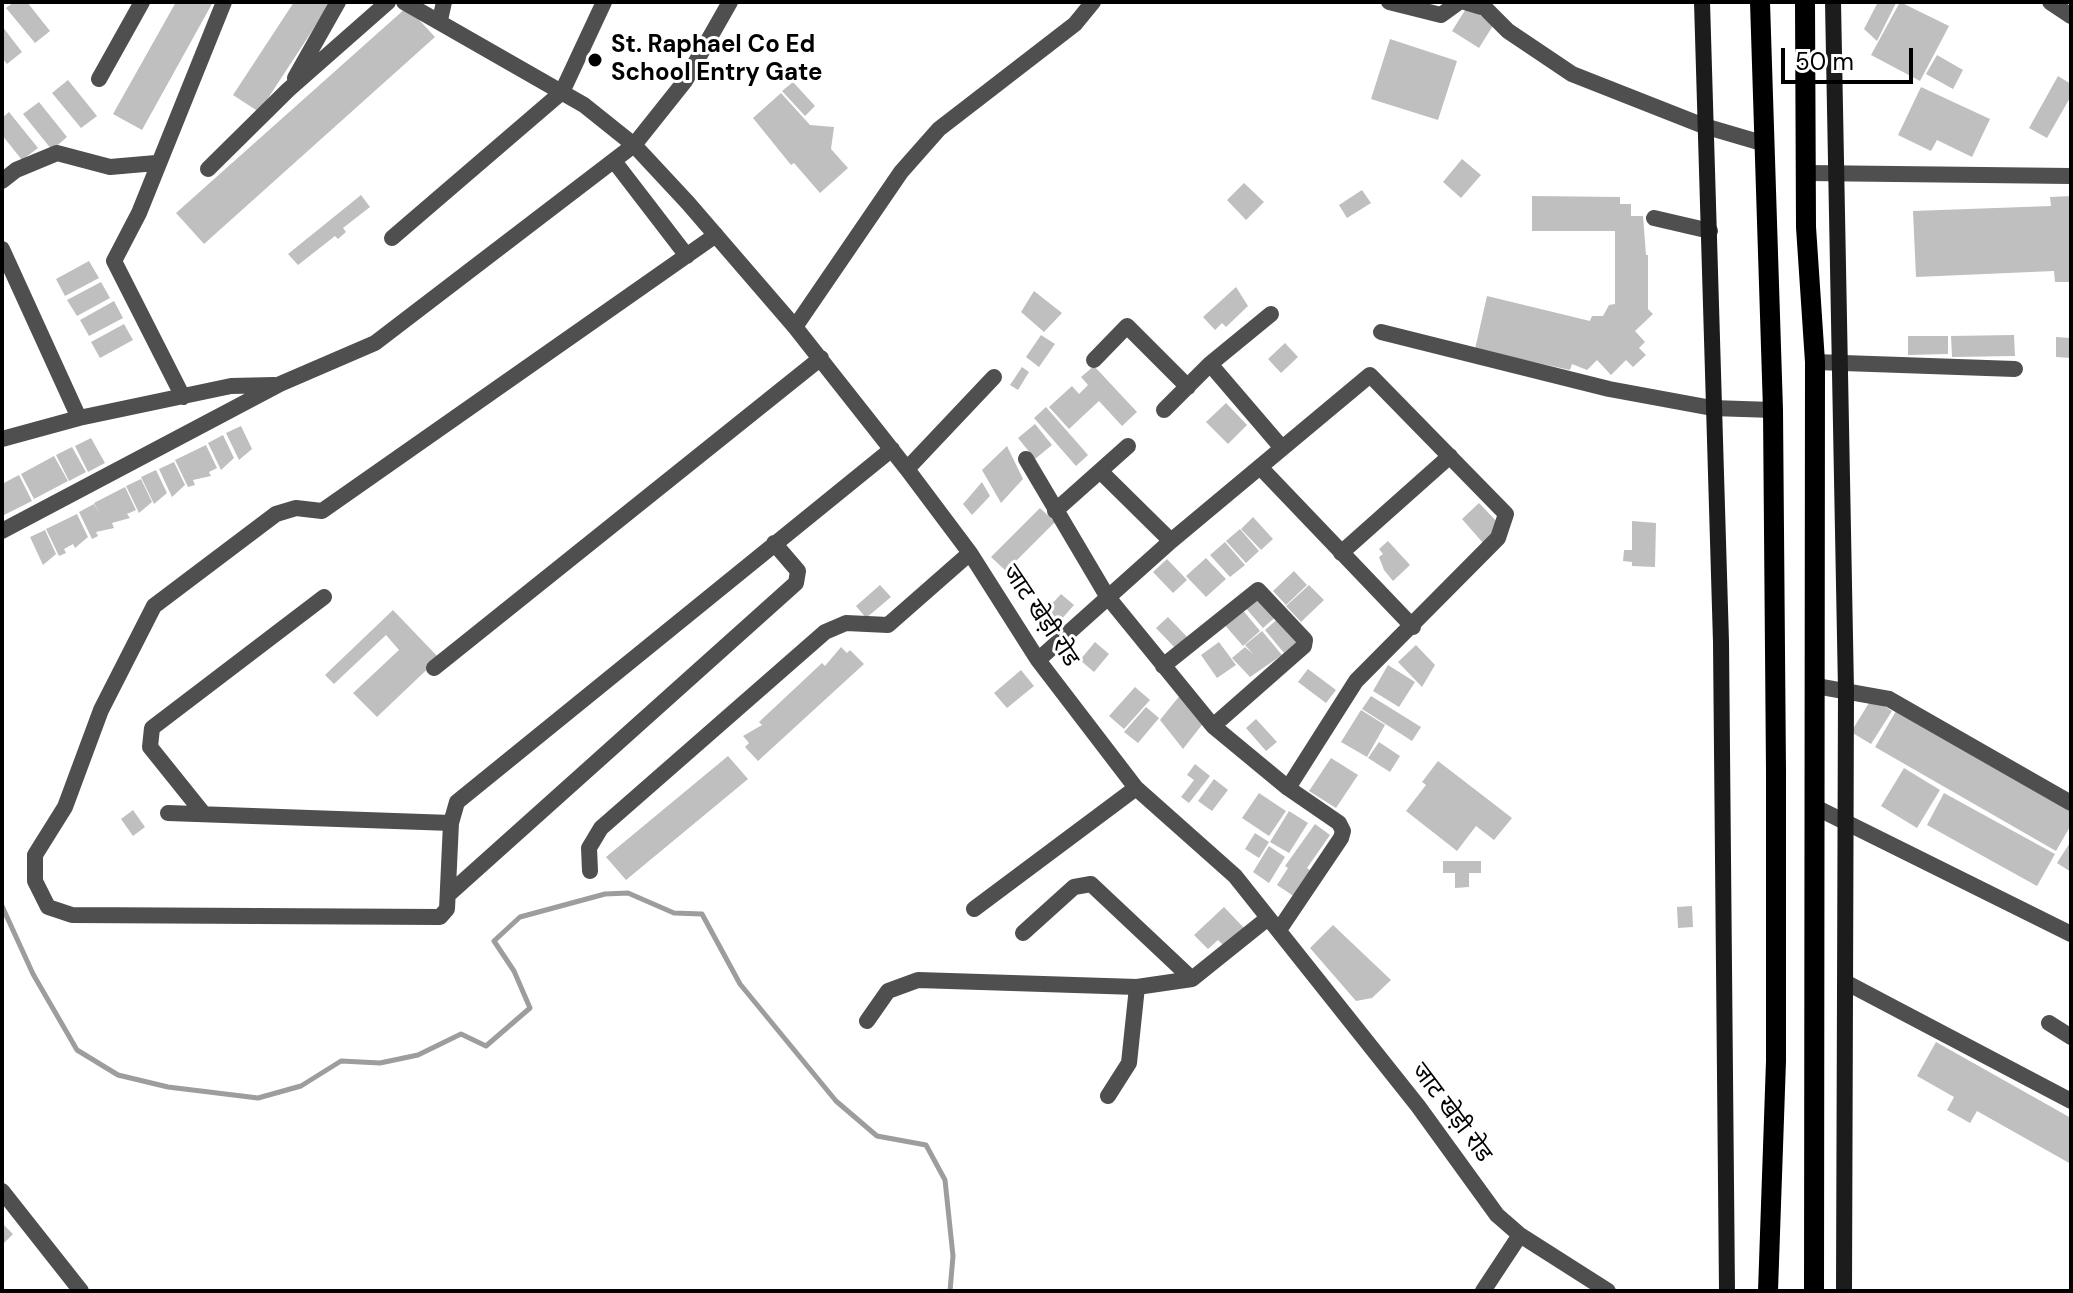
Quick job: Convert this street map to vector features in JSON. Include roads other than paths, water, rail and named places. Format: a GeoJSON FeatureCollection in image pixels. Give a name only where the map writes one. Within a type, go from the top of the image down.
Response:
{"type":"FeatureCollection","features":[{"type":"Feature","properties":{"kind":"main road"},"geometry":{"type":"LineString","coordinates":[[1760,2],[1762,143],[1773,410],[1776,1061],[1768,1291]]}},
{"type":"Feature","properties":{"kind":"main road"},"geometry":{"type":"LineString","coordinates":[[1805,2],[1806,227],[1815,362],[1817,808],[1814,1291]]}},
{"type":"Feature","properties":{"kind":"street"},"geometry":{"type":"LineString","coordinates":[[99,79],[142,2]]}},
{"type":"Feature","properties":{"kind":"street"},"geometry":{"type":"LineString","coordinates":[[183,397],[114,261],[139,213],[156,163],[224,2]]}},
{"type":"Feature","properties":{"kind":"street"},"geometry":{"type":"LineString","coordinates":[[288,90],[338,2]]}},
{"type":"Feature","properties":{"kind":"street"},"geometry":{"type":"LineString","coordinates":[[208,169],[288,90],[388,2]]}},
{"type":"Feature","properties":{"kind":"street","name":"जाट खेड़ी रोड"},"geometry":{"type":"LineString","coordinates":[[404,2],[562,92],[634,145],[821,358],[970,553],[1038,660],[1136,788],[1235,876],[1418,1106],[1497,1215],[1520,1235],[1608,1291]]}},
{"type":"Feature","properties":{"kind":"street"},"geometry":{"type":"LineString","coordinates":[[440,20],[444,2]]}},
{"type":"Feature","properties":{"kind":"street"},"geometry":{"type":"LineString","coordinates":[[392,238],[562,92],[604,2]]}},
{"type":"Feature","properties":{"kind":"street"},"geometry":{"type":"LineString","coordinates":[[2,531],[280,384],[375,343],[634,145],[685,81],[730,2]]}},
{"type":"Feature","properties":{"kind":"street"},"geometry":{"type":"LineString","coordinates":[[795,327],[901,172],[939,129],[1075,24],[1093,2]]}},
{"type":"Feature","properties":{"kind":"street"},"geometry":{"type":"LineString","coordinates":[[1389,2],[1441,15],[1462,2],[1485,8],[1508,31],[1572,74],[1704,126],[1762,143]]}},
{"type":"Feature","properties":{"kind":"street"},"geometry":{"type":"LineString","coordinates":[[1702,2],[1721,642],[1727,1291]]}},
{"type":"Feature","properties":{"kind":"street"},"geometry":{"type":"LineString","coordinates":[[1833,2],[1846,690],[1844,1291]]}},
{"type":"Feature","properties":{"kind":"street"},"geometry":{"type":"LineString","coordinates":[[2050,2],[2071,16]]}},
{"type":"Feature","properties":{"kind":"street"},"geometry":{"type":"LineString","coordinates":[[2,181],[16,170],[57,153],[110,167],[156,163]]}},
{"type":"Feature","properties":{"kind":"street"},"geometry":{"type":"LineString","coordinates":[[614,161],[687,256]]}},
{"type":"Feature","properties":{"kind":"street"},"geometry":{"type":"LineString","coordinates":[[1807,173],[2071,176]]}},
{"type":"Feature","properties":{"kind":"street"},"geometry":{"type":"LineString","coordinates":[[1654,218],[1710,231]]}},
{"type":"Feature","properties":{"kind":"street"},"geometry":{"type":"LineString","coordinates":[[716,235],[322,511],[296,508],[276,514],[154,606],[101,710],[65,807],[40,844],[32,867],[41,897],[48,907],[72,915],[429,920],[440,917],[447,909],[451,823],[457,802],[892,449]]}},
{"type":"Feature","properties":{"kind":"street"},"geometry":{"type":"LineString","coordinates":[[2,249],[79,418]]}},
{"type":"Feature","properties":{"kind":"street"},"geometry":{"type":"LineString","coordinates":[[1164,410],[1210,364],[1271,314]]}},
{"type":"Feature","properties":{"kind":"street"},"geometry":{"type":"LineString","coordinates":[[1094,360],[1127,326],[1188,387]]}},
{"type":"Feature","properties":{"kind":"street"},"geometry":{"type":"LineString","coordinates":[[1381,332],[1609,389],[1712,408],[1773,410]]}},
{"type":"Feature","properties":{"kind":"street"},"geometry":{"type":"LineString","coordinates":[[434,668],[821,358]]}},
{"type":"Feature","properties":{"kind":"street"},"geometry":{"type":"LineString","coordinates":[[1815,362],[2015,369]]}},
{"type":"Feature","properties":{"kind":"street"},"geometry":{"type":"LineString","coordinates":[[1210,364],[1282,448]]}},
{"type":"Feature","properties":{"kind":"street"},"geometry":{"type":"LineString","coordinates":[[1038,660],[1171,541],[1370,375],[1506,514],[1498,538],[1356,681],[1288,788]]}},
{"type":"Feature","properties":{"kind":"street"},"geometry":{"type":"LineString","coordinates":[[907,469],[994,377]]}},
{"type":"Feature","properties":{"kind":"street"},"geometry":{"type":"LineString","coordinates":[[2,439],[79,418],[231,386],[280,384]]}},
{"type":"Feature","properties":{"kind":"street"},"geometry":{"type":"LineString","coordinates":[[1055,511],[1128,446]]}},
{"type":"Feature","properties":{"kind":"street"},"geometry":{"type":"LineString","coordinates":[[1341,553],[1450,456]]}},
{"type":"Feature","properties":{"kind":"street"},"geometry":{"type":"LineString","coordinates":[[867,1021],[888,991],[918,980],[1137,987],[1192,979],[1274,924],[1343,831],[1339,823],[1288,788],[1213,726],[1107,596],[1026,459]]}},
{"type":"Feature","properties":{"kind":"street"},"geometry":{"type":"LineString","coordinates":[[1260,467],[1413,627]]}},
{"type":"Feature","properties":{"kind":"street"},"geometry":{"type":"LineString","coordinates":[[1100,471],[1171,541]]}},
{"type":"Feature","properties":{"kind":"street"},"geometry":{"type":"LineString","coordinates":[[449,894],[796,583],[798,571],[774,543]]}},
{"type":"Feature","properties":{"kind":"street"},"geometry":{"type":"LineString","coordinates":[[590,871],[589,848],[601,828],[825,632],[846,623],[888,625],[970,553]]}},
{"type":"Feature","properties":{"kind":"street"},"geometry":{"type":"LineString","coordinates":[[1163,666],[1258,590],[1305,640],[1304,646],[1213,726]]}},
{"type":"Feature","properties":{"kind":"street"},"geometry":{"type":"LineString","coordinates":[[203,813],[150,747],[152,728],[324,597]]}},
{"type":"Feature","properties":{"kind":"street"},"geometry":{"type":"LineString","coordinates":[[1816,686],[1889,699],[2071,803]]}},
{"type":"Feature","properties":{"kind":"street"},"geometry":{"type":"LineString","coordinates":[[974,909],[1136,788]]}},
{"type":"Feature","properties":{"kind":"street"},"geometry":{"type":"LineString","coordinates":[[1817,808],[2071,934]]}},
{"type":"Feature","properties":{"kind":"street"},"geometry":{"type":"LineString","coordinates":[[168,813],[451,823]]}},
{"type":"Feature","properties":{"kind":"street"},"geometry":{"type":"LineString","coordinates":[[1023,933],[1074,887],[1091,884],[1192,979]]}},
{"type":"Feature","properties":{"kind":"street"},"geometry":{"type":"LineString","coordinates":[[1847,983],[2071,1101]]}},
{"type":"Feature","properties":{"kind":"street"},"geometry":{"type":"LineString","coordinates":[[1108,1096],[1129,1063],[1137,987]]}},
{"type":"Feature","properties":{"kind":"street"},"geometry":{"type":"LineString","coordinates":[[2049,1023],[2071,1037]]}},
{"type":"Feature","properties":{"kind":"street"},"geometry":{"type":"LineString","coordinates":[[2,1191],[81,1291]]}},
{"type":"Feature","properties":{"kind":"street"},"geometry":{"type":"LineString","coordinates":[[1483,1291],[1520,1235]]}},
{"type":"Feature","properties":{"kind":"waterway"},"geometry":{"type":"LineString","coordinates":[[2,906],[33,974],[77,1050],[118,1075],[168,1087],[258,1098],[301,1086],[341,1061],[380,1063],[418,1055],[461,1034],[486,1046],[530,1008],[514,971],[494,941],[520,917],[605,894],[628,893],[674,913],[702,914],[740,984],[836,1101],[877,1136],[926,1145],[945,1180],[953,1256],[950,1291]]}},
{"type":"Feature","properties":{"kind":"place","name":"St. Raphael Co Ed School Entry Gate"},"geometry":{"type":"Point","coordinates":[595,60]}}]}
